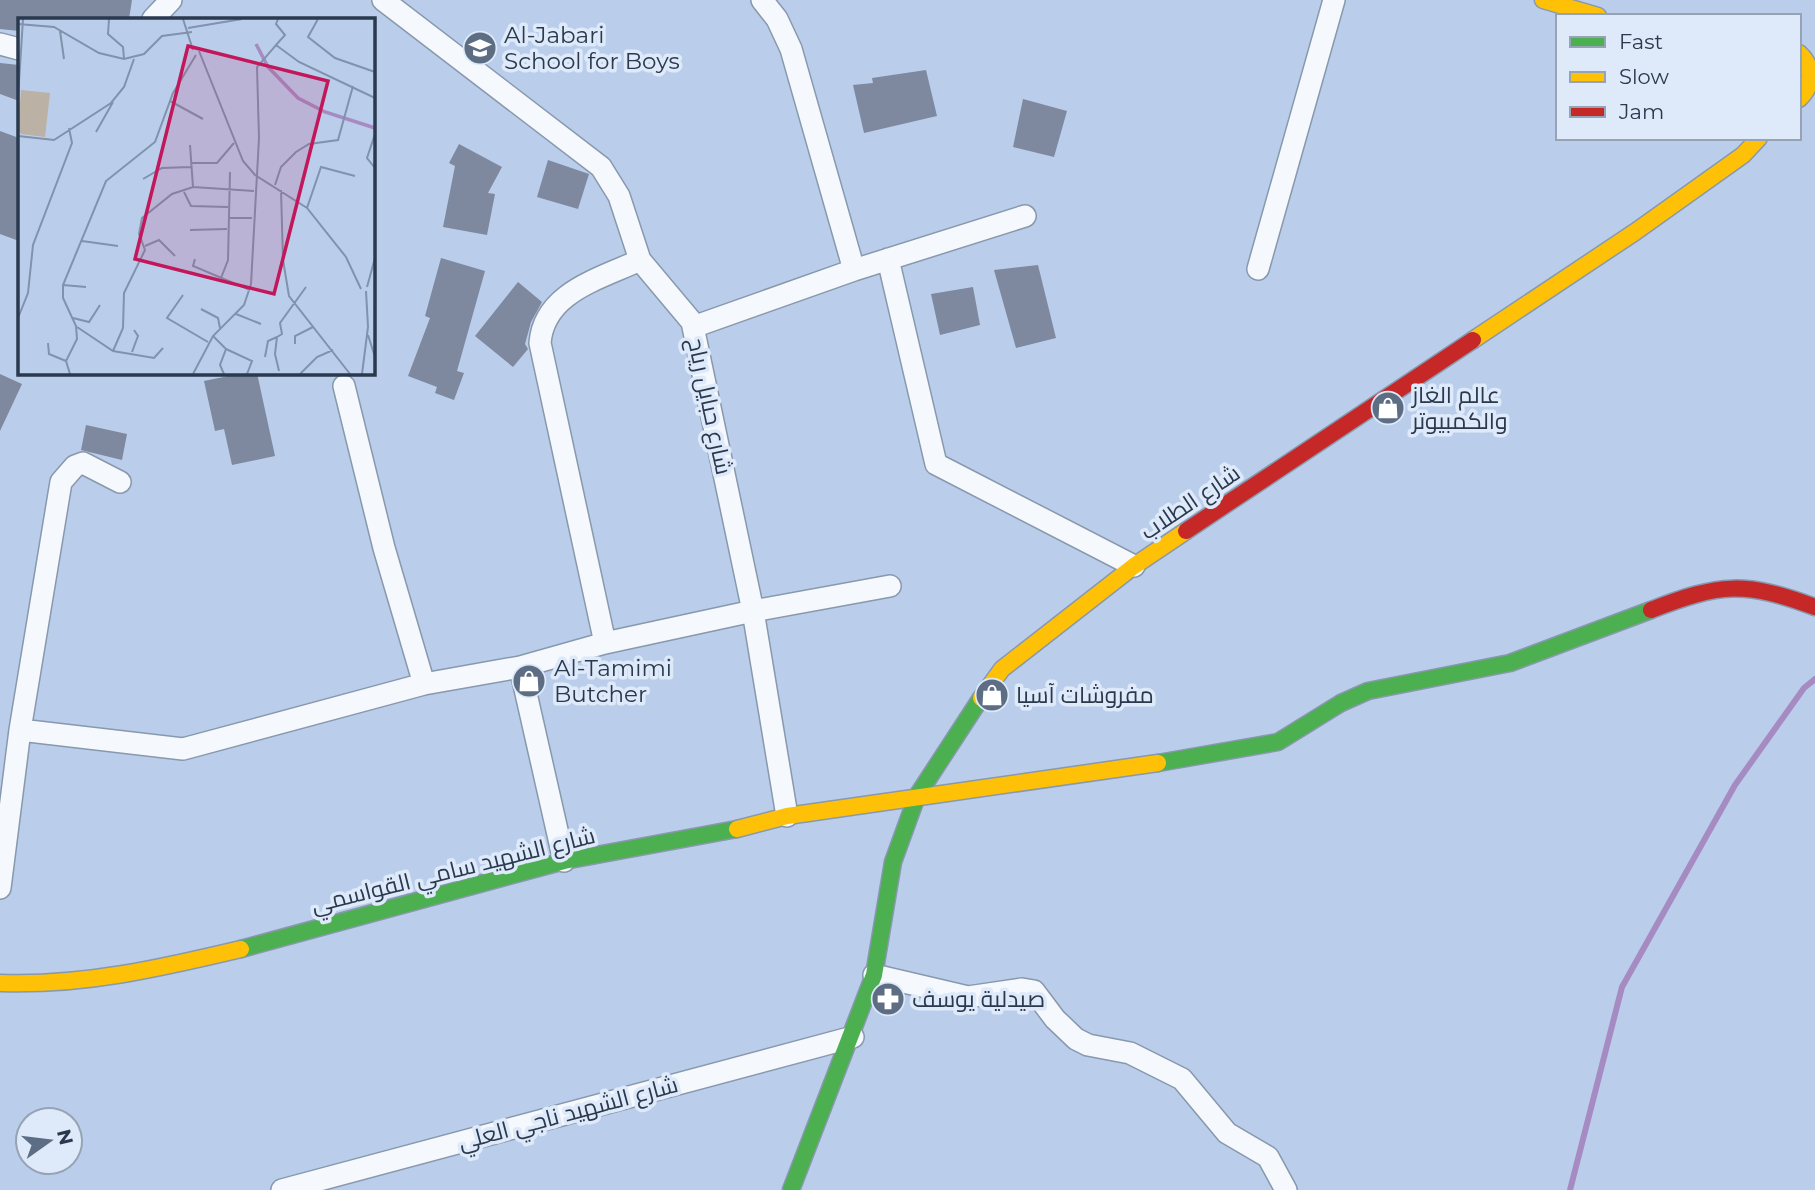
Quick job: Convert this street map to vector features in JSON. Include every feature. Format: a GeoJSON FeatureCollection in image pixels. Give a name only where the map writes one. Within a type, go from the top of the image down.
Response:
{"type":"FeatureCollection","features":[{"type":"Feature","properties":{"kind":"street"},"geometry":{"type":"LineString","coordinates":[[154,18],[172,0]]}},
{"type":"Feature","properties":{"kind":"street","name":"شارع حبايل رياح"},"geometry":{"type":"LineString","coordinates":[[383,0],[600,167],[620,196],[640,260],[693,327],[753,611],[787,816]]}},
{"type":"Feature","properties":{"kind":"street"},"geometry":{"type":"LineString","coordinates":[[762,0],[777,19],[791,49],[854,270]]}},
{"type":"Feature","properties":{"kind":"street"},"geometry":{"type":"LineString","coordinates":[[1258,269],[1334,0]]}},
{"type":"Feature","properties":{"kind":"street"},"geometry":{"type":"LineString","coordinates":[[1543,0],[1591,14]]}},
{"type":"Feature","properties":{"kind":"street"},"geometry":{"type":"LineString","coordinates":[[0,44],[18,49]]}},
{"type":"Feature","properties":{"kind":"street"},"geometry":{"type":"LineString","coordinates":[[1801,54],[1811,66],[1813,74],[1808,92]]}},
{"type":"Feature","properties":{"kind":"street"},"geometry":{"type":"LineString","coordinates":[[1742,155],[1749,140]]}},
{"type":"Feature","properties":{"kind":"street","name":"شارع الطلاب"},"geometry":{"type":"LineString","coordinates":[[791,1190],[853,1037],[874,975],[893,862],[918,796],[956,732],[1002,669],[1134,566],[1635,232],[1742,155],[1757,140]]}},
{"type":"Feature","properties":{"kind":"street"},"geometry":{"type":"LineString","coordinates":[[693,327],[854,270],[1025,216]]}},
{"type":"Feature","properties":{"kind":"street"},"geometry":{"type":"LineString","coordinates":[[888,259],[936,464],[1134,566]]}},
{"type":"Feature","properties":{"kind":"street"},"geometry":{"type":"LineString","coordinates":[[605,643],[541,357],[541,332],[550,310],[568,294],[640,260]]}},
{"type":"Feature","properties":{"kind":"street"},"geometry":{"type":"LineString","coordinates":[[344,386],[388,561],[424,684]]}},
{"type":"Feature","properties":{"kind":"street"},"geometry":{"type":"LineString","coordinates":[[0,888],[20,730],[61,482],[75,466],[83,463],[120,482]]}},
{"type":"Feature","properties":{"kind":"street"},"geometry":{"type":"LineString","coordinates":[[20,730],[183,749],[424,684],[520,667],[605,643],[753,611],[890,586]]}},
{"type":"Feature","properties":{"kind":"street","name":"شارع الشهيد سامي القواسمي"},"geometry":{"type":"LineString","coordinates":[[0,983],[31,984],[132,975],[253,946],[564,861],[712,836],[787,816],[1224,754],[1278,742],[1341,703],[1368,691],[1510,663],[1561,646],[1692,594],[1740,586],[1783,595],[1815,607]]}},
{"type":"Feature","properties":{"kind":"street"},"geometry":{"type":"LineString","coordinates":[[520,667],[564,861]]}},
{"type":"Feature","properties":{"kind":"street"},"geometry":{"type":"LineString","coordinates":[[874,975],[968,997],[993,996],[1022,989],[1034,991],[1055,1019],[1076,1039],[1088,1045],[1130,1053],[1182,1079],[1227,1133],[1268,1157],[1286,1190]]}},
{"type":"Feature","properties":{"kind":"street","name":"شارع الشهيد ناجي العلي"},"geometry":{"type":"LineString","coordinates":[[282,1190],[853,1037]]}},
{"type":"Feature","properties":{"kind":"building"},"geometry":{"type":"Polygon","coordinates":[[[0,0],[132,0],[129,18],[18,18],[18,31],[0,29],[0,0]]]}},
{"type":"Feature","properties":{"kind":"building"},"geometry":{"type":"Polygon","coordinates":[[[0,63],[18,65],[18,101],[0,94],[0,63]]]}},
{"type":"Feature","properties":{"kind":"building"},"geometry":{"type":"Polygon","coordinates":[[[926,70],[937,116],[864,133],[853,85],[873,83],[872,78],[926,70]]]}},
{"type":"Feature","properties":{"kind":"building"},"geometry":{"type":"Polygon","coordinates":[[[1023,99],[1067,111],[1054,157],[1013,147],[1023,99]]]}},
{"type":"Feature","properties":{"kind":"building"},"geometry":{"type":"Polygon","coordinates":[[[0,131],[18,138],[18,241],[0,234],[0,131]]]}},
{"type":"Feature","properties":{"kind":"building"},"geometry":{"type":"Polygon","coordinates":[[[459,144],[502,167],[488,193],[495,194],[487,235],[443,227],[455,166],[449,163],[459,144]]]}},
{"type":"Feature","properties":{"kind":"building"},"geometry":{"type":"Polygon","coordinates":[[[548,160],[589,174],[578,209],[537,197],[548,160]]]}},
{"type":"Feature","properties":{"kind":"building"},"geometry":{"type":"Polygon","coordinates":[[[441,258],[485,271],[457,371],[464,373],[454,400],[435,393],[437,387],[408,376],[430,318],[425,316],[441,258]]]}},
{"type":"Feature","properties":{"kind":"building"},"geometry":{"type":"Polygon","coordinates":[[[1038,265],[1056,338],[1016,348],[994,270],[1038,265]]]}},
{"type":"Feature","properties":{"kind":"building"},"geometry":{"type":"Polygon","coordinates":[[[518,282],[542,302],[531,322],[525,344],[528,349],[513,367],[475,336],[518,282]]]}},
{"type":"Feature","properties":{"kind":"building"},"geometry":{"type":"Polygon","coordinates":[[[973,287],[980,325],[940,335],[931,294],[973,287]]]}},
{"type":"Feature","properties":{"kind":"building"},"geometry":{"type":"Polygon","coordinates":[[[0,374],[22,384],[0,431],[0,374]]]}},
{"type":"Feature","properties":{"kind":"building"},"geometry":{"type":"Polygon","coordinates":[[[238,374],[257,374],[275,456],[232,465],[224,429],[215,431],[204,381],[238,374]]]}},
{"type":"Feature","properties":{"kind":"building"},"geometry":{"type":"Polygon","coordinates":[[[86,425],[127,434],[122,460],[81,450],[86,425]]]}},
{"type":"Feature","properties":{"kind":"waterway"},"geometry":{"type":"LineString","coordinates":[[1570,1190],[1622,987],[1735,785],[1804,688],[1815,679]]}},
{"type":"Feature","properties":{"kind":"traffic: fast"},"geometry":{"type":"LineString","coordinates":[[1158,763],[1278,742],[1341,703],[1368,691],[1510,663],[1651,610]]}},
{"type":"Feature","properties":{"kind":"traffic: fast"},"geometry":{"type":"LineString","coordinates":[[791,1190],[874,975],[893,862],[917,796],[981,698]]}},
{"type":"Feature","properties":{"kind":"traffic: fast"},"geometry":{"type":"LineString","coordinates":[[241,949],[564,861],[737,829]]}},
{"type":"Feature","properties":{"kind":"traffic: slow"},"geometry":{"type":"LineString","coordinates":[[1543,0],[1591,14]]}},
{"type":"Feature","properties":{"kind":"traffic: slow"},"geometry":{"type":"LineString","coordinates":[[1801,55],[1810,70],[1810,82],[1801,97]]}},
{"type":"Feature","properties":{"kind":"traffic: slow"},"geometry":{"type":"LineString","coordinates":[[1473,340],[1635,232],[1743,155],[1757,140]]}},
{"type":"Feature","properties":{"kind":"traffic: slow"},"geometry":{"type":"LineString","coordinates":[[981,698],[1002,669],[1134,566],[1186,531]]}},
{"type":"Feature","properties":{"kind":"traffic: slow"},"geometry":{"type":"LineString","coordinates":[[737,829],[787,816],[1158,763]]}},
{"type":"Feature","properties":{"kind":"traffic: slow"},"geometry":{"type":"LineString","coordinates":[[0,983],[92,979],[241,949]]}},
{"type":"Feature","properties":{"kind":"traffic: jam"},"geometry":{"type":"LineString","coordinates":[[1186,531],[1473,340]]}},
{"type":"Feature","properties":{"kind":"traffic: jam"},"geometry":{"type":"LineString","coordinates":[[1651,610],[1696,594],[1733,589],[1770,593],[1815,607]]}},
{"type":"Feature","properties":{"kind":"place","name":"Al-Jabari School for Boys"},"geometry":{"type":"Point","coordinates":[480,48]}},
{"type":"Feature","properties":{"kind":"place","name":"عالم الغاز والكمبيوتر"},"geometry":{"type":"Point","coordinates":[1388,408]}},
{"type":"Feature","properties":{"kind":"place","name":"Al-Tamimi Butcher"},"geometry":{"type":"Point","coordinates":[529,681]}},
{"type":"Feature","properties":{"kind":"place","name":"مفروشات آسيا"},"geometry":{"type":"Point","coordinates":[992,695]}},
{"type":"Feature","properties":{"kind":"place","name":"صيدلية يوسف"},"geometry":{"type":"Point","coordinates":[888,999]}}]}
